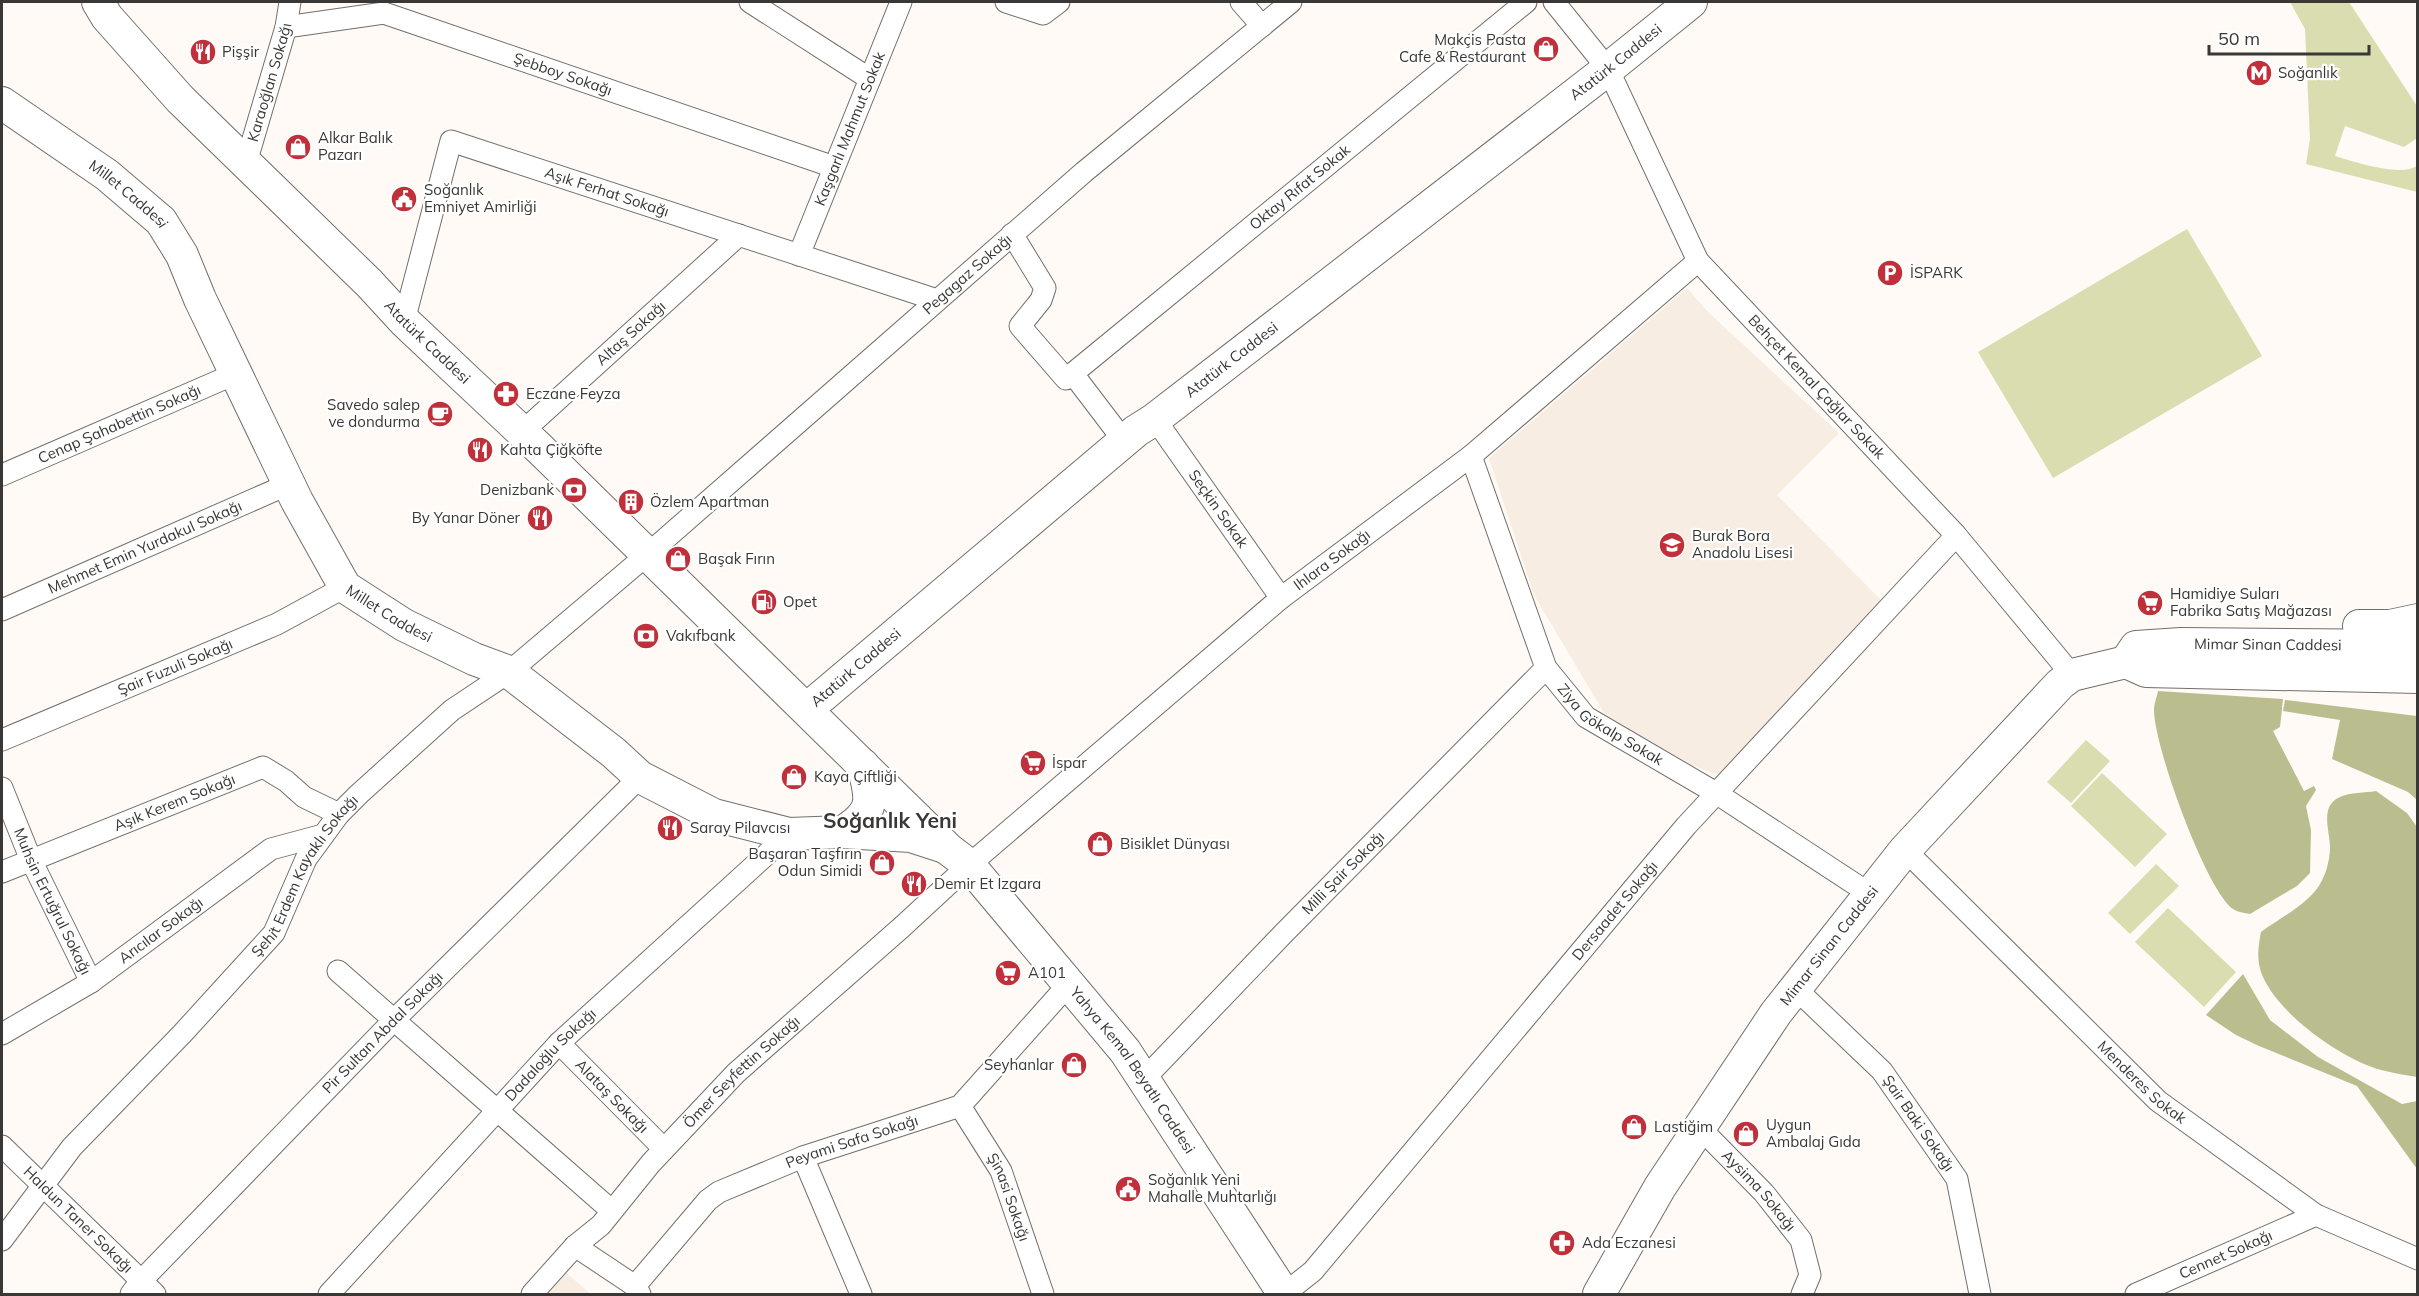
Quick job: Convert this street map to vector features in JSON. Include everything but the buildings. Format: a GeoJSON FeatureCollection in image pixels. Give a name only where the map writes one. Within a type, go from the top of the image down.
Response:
{"type":"FeatureCollection","features":[{"type":"Feature","properties":{"kind":"street","name":"Atatürk Caddesi"},"geometry":{"type":"LineString","coordinates":[[98,2],[107,17],[180,99],[369,283],[404,321],[522,432],[807,709],[1124,441],[1608,69],[1691,2]]}},
{"type":"Feature","properties":{"kind":"street","name":"Karaoğlan Sokağı"},"geometry":{"type":"LineString","coordinates":[[246,163],[286,27],[290,2]]}},
{"type":"Feature","properties":{"kind":"street"},"geometry":{"type":"LineString","coordinates":[[750,2],[870,79]]}},
{"type":"Feature","properties":{"kind":"street","name":"Kaşgarlı Mahmut Sokak"},"geometry":{"type":"LineString","coordinates":[[799,255],[901,2]]}},
{"type":"Feature","properties":{"kind":"street"},"geometry":{"type":"LineString","coordinates":[[1006,2],[1043,14],[1059,2]]}},
{"type":"Feature","properties":{"kind":"street"},"geometry":{"type":"LineString","coordinates":[[1241,2],[1262,26]]}},
{"type":"Feature","properties":{"kind":"street","name":"Pegagaz Sokağı"},"geometry":{"type":"LineString","coordinates":[[648,554],[1084,172],[1291,2]]}},
{"type":"Feature","properties":{"kind":"street","name":"Oktay Rıfat Sokak"},"geometry":{"type":"LineString","coordinates":[[1073,374],[1526,2]]}},
{"type":"Feature","properties":{"kind":"street","name":"Behçet Kemal Çağlar Sokak"},"geometry":{"type":"LineString","coordinates":[[1554,2],[1608,69],[1698,261],[1955,534],[2072,675]]}},
{"type":"Feature","properties":{"kind":"street","name":"Şebboy Sokağı"},"geometry":{"type":"LineString","coordinates":[[286,27],[384,13],[834,167]]}},
{"type":"Feature","properties":{"kind":"street","name":"Millet Caddesi"},"geometry":{"type":"LineString","coordinates":[[2,103],[107,175],[160,221],[182,255],[200,299],[289,484],[345,587],[404,625],[474,659],[509,672],[614,753],[640,777],[714,815],[789,834],[843,832],[911,836],[959,857]]}},
{"type":"Feature","properties":{"kind":"street","name":"Aşık Ferhat Sokağı"},"geometry":{"type":"LineString","coordinates":[[404,321],[451,141],[937,300]]}},
{"type":"Feature","properties":{"kind":"street"},"geometry":{"type":"LineString","coordinates":[[1012,234],[1045,288],[1041,300],[1020,326],[1066,379],[1073,374],[1124,441]]}},
{"type":"Feature","properties":{"kind":"street","name":"Altaş Sokağı"},"geometry":{"type":"LineString","coordinates":[[522,432],[740,235]]}},
{"type":"Feature","properties":{"kind":"street","name":"Ihlara Sokağı"},"geometry":{"type":"LineString","coordinates":[[959,857],[1281,598],[1471,456],[1698,261]]}},
{"type":"Feature","properties":{"kind":"street","name":"Cenap Şahabettin Sokağı"},"geometry":{"type":"LineString","coordinates":[[2,475],[237,373]]}},
{"type":"Feature","properties":{"kind":"street","name":"Seçkin Sokak"},"geometry":{"type":"LineString","coordinates":[[1155,419],[1281,598]]}},
{"type":"Feature","properties":{"kind":"street","name":"Ziya Gökalp Sokak"},"geometry":{"type":"LineString","coordinates":[[1471,456],[1546,668],[1586,717],[1716,793],[1870,894]]}},
{"type":"Feature","properties":{"kind":"street","name":"Mehmet Emin Yurdakul Sokağı"},"geometry":{"type":"LineString","coordinates":[[2,610],[289,484]]}},
{"type":"Feature","properties":{"kind":"street","name":"Dersaadet Sokağı"},"geometry":{"type":"LineString","coordinates":[[1284,1294],[1313,1271],[1716,793],[1952,540],[1955,534]]}},
{"type":"Feature","properties":{"kind":"street","name":"Şehit Erdem Kayaklı Sokağı"},"geometry":{"type":"LineString","coordinates":[[2,1240],[72,1147],[182,1034],[274,933],[306,859],[339,813],[452,710],[509,672],[648,554]]}},
{"type":"Feature","properties":{"kind":"street","name":"Şair Fuzuli Sokağı"},"geometry":{"type":"LineString","coordinates":[[2,740],[277,624],[345,587]]}},
{"type":"Feature","properties":{"kind":"street"},"geometry":{"type":"LineString","coordinates":[[2181,644],[2350,626],[2390,626],[2418,620]]}},
{"type":"Feature","properties":{"kind":"street","name":"Mimar Sinan Caddesi"},"geometry":{"type":"LineString","coordinates":[[2126,662],[2136,647],[2181,644],[2418,646]]}},
{"type":"Feature","properties":{"kind":"street","name":"Mimar Sinan Caddesi"},"geometry":{"type":"LineString","coordinates":[[1599,1294],[1660,1187],[1776,1013],[1905,850],[2060,684],[2072,675],[2126,662],[2146,671],[2418,677]]}},
{"type":"Feature","properties":{"kind":"street","name":"Milli Şair Sokağı"},"geometry":{"type":"LineString","coordinates":[[1143,1080],[1283,934],[1546,668]]}},
{"type":"Feature","properties":{"kind":"street"},"geometry":{"type":"LineString","coordinates":[[2243,672],[2418,696]]}},
{"type":"Feature","properties":{"kind":"street","name":"Yahya Kemal Beyatlı Caddesi"},"geometry":{"type":"LineString","coordinates":[[807,709],[959,857],[1125,1051],[1284,1294]]}},
{"type":"Feature","properties":{"kind":"street"},"geometry":{"type":"LineString","coordinates":[[843,832],[860,821],[871,795],[863,765]]}},
{"type":"Feature","properties":{"kind":"street","name":"Aşık Kerem Sokağı"},"geometry":{"type":"LineString","coordinates":[[2,872],[262,767],[286,780],[304,797],[339,813]]}},
{"type":"Feature","properties":{"kind":"street","name":"Pir Sultan Abdal Sokağı"},"geometry":{"type":"LineString","coordinates":[[142,1290],[394,1020],[640,777]]}},
{"type":"Feature","properties":{"kind":"street","name":"Muhsin Ertuğrul Sokağı"},"geometry":{"type":"LineString","coordinates":[[2,788],[32,860],[91,982]]}},
{"type":"Feature","properties":{"kind":"street","name":"Dadaloğlu Sokağı"},"geometry":{"type":"LineString","coordinates":[[329,1294],[559,1043],[789,834]]}},
{"type":"Feature","properties":{"kind":"street","name":"Arıcılar Sokağı"},"geometry":{"type":"LineString","coordinates":[[2,1034],[91,982],[271,849],[323,835]]}},
{"type":"Feature","properties":{"kind":"street","name":"Menderes Sokak"},"geometry":{"type":"LineString","coordinates":[[1905,850],[2158,1101],[2316,1215],[2418,1259]]}},
{"type":"Feature","properties":{"kind":"street","name":"Ömer Seyfettin Sokağı"},"geometry":{"type":"LineString","coordinates":[[532,1294],[575,1246],[600,1225],[664,1149],[736,1073],[903,927],[959,857]]}},
{"type":"Feature","properties":{"kind":"street"},"geometry":{"type":"LineString","coordinates":[[338,971],[612,1211]]}},
{"type":"Feature","properties":{"kind":"street"},"geometry":{"type":"LineString","coordinates":[[960,1106],[1068,985]]}},
{"type":"Feature","properties":{"kind":"street","name":"Şair Baki Sokağı"},"geometry":{"type":"LineString","coordinates":[[1796,988],[1882,1071],[1957,1179],[1980,1294]]}},
{"type":"Feature","properties":{"kind":"street","name":"Alataş Sokağı"},"geometry":{"type":"LineString","coordinates":[[559,1043],[664,1149]]}},
{"type":"Feature","properties":{"kind":"street","name":"Peyami Safa Sokağı"},"geometry":{"type":"LineString","coordinates":[[637,1290],[708,1200],[718,1192],[803,1157],[960,1106]]}},
{"type":"Feature","properties":{"kind":"street","name":"Şinasi Sokağı"},"geometry":{"type":"LineString","coordinates":[[960,1106],[1001,1171],[1043,1294]]}},
{"type":"Feature","properties":{"kind":"street","name":"Aysima Sokağı"},"geometry":{"type":"LineString","coordinates":[[1700,1128],[1764,1193],[1801,1240],[1810,1275],[1802,1294]]}},
{"type":"Feature","properties":{"kind":"street","name":"Haldun Taner Sokağı"},"geometry":{"type":"LineString","coordinates":[[2,1146],[43,1185],[142,1290]]}},
{"type":"Feature","properties":{"kind":"street"},"geometry":{"type":"LineString","coordinates":[[803,1157],[861,1294]]}},
{"type":"Feature","properties":{"kind":"street","name":"Cennet Sokağı"},"geometry":{"type":"LineString","coordinates":[[2136,1294],[2316,1215]]}},
{"type":"Feature","properties":{"kind":"street"},"geometry":{"type":"LineString","coordinates":[[575,1246],[637,1290]]}},
{"type":"Feature","properties":{"kind":"shaded area","name":"Burak Bora Anadolu Lisesi"},"geometry":{"type":"Polygon","coordinates":[[[1687,288],[1709,313],[1839,433],[1777,495],[1888,607],[1718,775],[1674,759],[1604,713],[1534,595],[1489,458],[1687,288]]]}},
{"type":"Feature","properties":{"kind":"shaded area"},"geometry":{"type":"Polygon","coordinates":[[[564,1271],[591,1294],[543,1294],[564,1271]]]}},
{"type":"Feature","properties":{"kind":"green space"},"geometry":{"type":"Polygon","coordinates":[[[2290,2],[2349,2],[2417,106],[2417,138],[2404,147],[2345,126],[2335,156],[2389,169],[2400,170],[2417,166],[2417,192],[2306,164],[2310,139],[2305,29],[2290,2]]]}},
{"type":"Feature","properties":{"kind":"green space"},"geometry":{"type":"Polygon","coordinates":[[[2187,229],[2262,356],[2053,478],[1978,352],[2187,229]]]}},
{"type":"Feature","properties":{"kind":"green space"},"geometry":{"type":"Polygon","coordinates":[[[2158,691],[2283,699],[2280,727],[2273,731],[2304,791],[2314,786],[2316,790],[2306,806],[2311,830],[2310,873],[2297,886],[2250,914],[2233,909],[2222,896],[2196,847],[2171,783],[2162,752],[2154,709],[2158,691]]]}},
{"type":"Feature","properties":{"kind":"green space"},"geometry":{"type":"Polygon","coordinates":[[[2285,700],[2417,716],[2417,800],[2408,792],[2332,759],[2340,720],[2283,711],[2285,700]]]}},
{"type":"Feature","properties":{"kind":"green space"},"geometry":{"type":"Polygon","coordinates":[[[2086,740],[2110,761],[2071,803],[2047,782],[2086,740]]]}},
{"type":"Feature","properties":{"kind":"green space"},"geometry":{"type":"Polygon","coordinates":[[[2102,773],[2167,834],[2135,867],[2071,806],[2102,773]]]}},
{"type":"Feature","properties":{"kind":"green space"},"geometry":{"type":"Polygon","coordinates":[[[2376,791],[2407,813],[2417,827],[2417,1077],[2381,1070],[2365,1064],[2313,1034],[2283,1006],[2271,991],[2263,977],[2258,960],[2261,932],[2304,902],[2322,881],[2330,852],[2327,819],[2330,806],[2344,795],[2376,791]]]}},
{"type":"Feature","properties":{"kind":"green space"},"geometry":{"type":"Polygon","coordinates":[[[2156,864],[2179,886],[2130,934],[2108,913],[2156,864]]]}},
{"type":"Feature","properties":{"kind":"green space"},"geometry":{"type":"Polygon","coordinates":[[[2168,908],[2236,972],[2204,1007],[2135,942],[2168,908]]]}},
{"type":"Feature","properties":{"kind":"green space"},"geometry":{"type":"Polygon","coordinates":[[[2243,974],[2270,1020],[2318,1057],[2402,1104],[2417,1101],[2417,1169],[2357,1086],[2259,1046],[2236,1035],[2206,1015],[2243,974]]]}},
{"type":"Feature","properties":{"kind":"place","name":"Makçis Pasta Cafe & Restaurant"},"geometry":{"type":"Point","coordinates":[1546,49]}},
{"type":"Feature","properties":{"kind":"place","name":"Pişşir"},"geometry":{"type":"Point","coordinates":[203,52]}},
{"type":"Feature","properties":{"kind":"place","name":"Soğanlık"},"geometry":{"type":"Point","coordinates":[2259,73]}},
{"type":"Feature","properties":{"kind":"place","name":"Alkar Balık Pazarı"},"geometry":{"type":"Point","coordinates":[298,147]}},
{"type":"Feature","properties":{"kind":"place","name":"Soğanlık Emniyet Amirliği"},"geometry":{"type":"Point","coordinates":[404,199]}},
{"type":"Feature","properties":{"kind":"place","name":"İSPARK"},"geometry":{"type":"Point","coordinates":[1890,273]}},
{"type":"Feature","properties":{"kind":"place","name":"Eczane Feyza"},"geometry":{"type":"Point","coordinates":[506,394]}},
{"type":"Feature","properties":{"kind":"place","name":"Savedo salep ve dondurma"},"geometry":{"type":"Point","coordinates":[440,414]}},
{"type":"Feature","properties":{"kind":"place","name":"Kahta Çiğköfte"},"geometry":{"type":"Point","coordinates":[480,450]}},
{"type":"Feature","properties":{"kind":"place","name":"Denizbank"},"geometry":{"type":"Point","coordinates":[574,490]}},
{"type":"Feature","properties":{"kind":"place","name":"Özlem Apartman"},"geometry":{"type":"Point","coordinates":[631,502]}},
{"type":"Feature","properties":{"kind":"place","name":"By Yanar Döner"},"geometry":{"type":"Point","coordinates":[540,518]}},
{"type":"Feature","properties":{"kind":"place","name":"Burak Bora Anadolu Lisesi"},"geometry":{"type":"Point","coordinates":[1672,545]}},
{"type":"Feature","properties":{"kind":"place","name":"Başak Fırın"},"geometry":{"type":"Point","coordinates":[678,559]}},
{"type":"Feature","properties":{"kind":"place","name":"Opet"},"geometry":{"type":"Point","coordinates":[764,602]}},
{"type":"Feature","properties":{"kind":"place","name":"Hamidiye Suları Fabrika Satış Mağazası"},"geometry":{"type":"Point","coordinates":[2150,603]}},
{"type":"Feature","properties":{"kind":"place","name":"Vakıfbank"},"geometry":{"type":"Point","coordinates":[646,636]}},
{"type":"Feature","properties":{"kind":"place","name":"İspar"},"geometry":{"type":"Point","coordinates":[1033,763]}},
{"type":"Feature","properties":{"kind":"place","name":"Kaya Çiftliği"},"geometry":{"type":"Point","coordinates":[794,777]}},
{"type":"Feature","properties":{"kind":"place","name":"Saray Pilavcısı"},"geometry":{"type":"Point","coordinates":[670,828]}},
{"type":"Feature","properties":{"kind":"place","name":"Bisiklet Dünyası"},"geometry":{"type":"Point","coordinates":[1100,844]}},
{"type":"Feature","properties":{"kind":"place","name":"Başaran Taşfırın Odun Simidi"},"geometry":{"type":"Point","coordinates":[882,863]}},
{"type":"Feature","properties":{"kind":"place","name":"Demir Et Izgara"},"geometry":{"type":"Point","coordinates":[914,884]}},
{"type":"Feature","properties":{"kind":"place","name":"A101"},"geometry":{"type":"Point","coordinates":[1008,973]}},
{"type":"Feature","properties":{"kind":"place","name":"Seyhanlar"},"geometry":{"type":"Point","coordinates":[1074,1065]}},
{"type":"Feature","properties":{"kind":"place","name":"Lastiğim"},"geometry":{"type":"Point","coordinates":[1634,1127]}},
{"type":"Feature","properties":{"kind":"place","name":"Uygun Ambalaj Gıda"},"geometry":{"type":"Point","coordinates":[1746,1134]}},
{"type":"Feature","properties":{"kind":"place","name":"Soğanlık Yeni Mahalle Muhtarlığı"},"geometry":{"type":"Point","coordinates":[1128,1189]}},
{"type":"Feature","properties":{"kind":"place","name":"Ada Eczanesi"},"geometry":{"type":"Point","coordinates":[1562,1243]}},
{"type":"Feature","properties":{"kind":"district","name":"Soğanlık Yeni"},"geometry":{"type":"Point","coordinates":[890,821]}}]}
